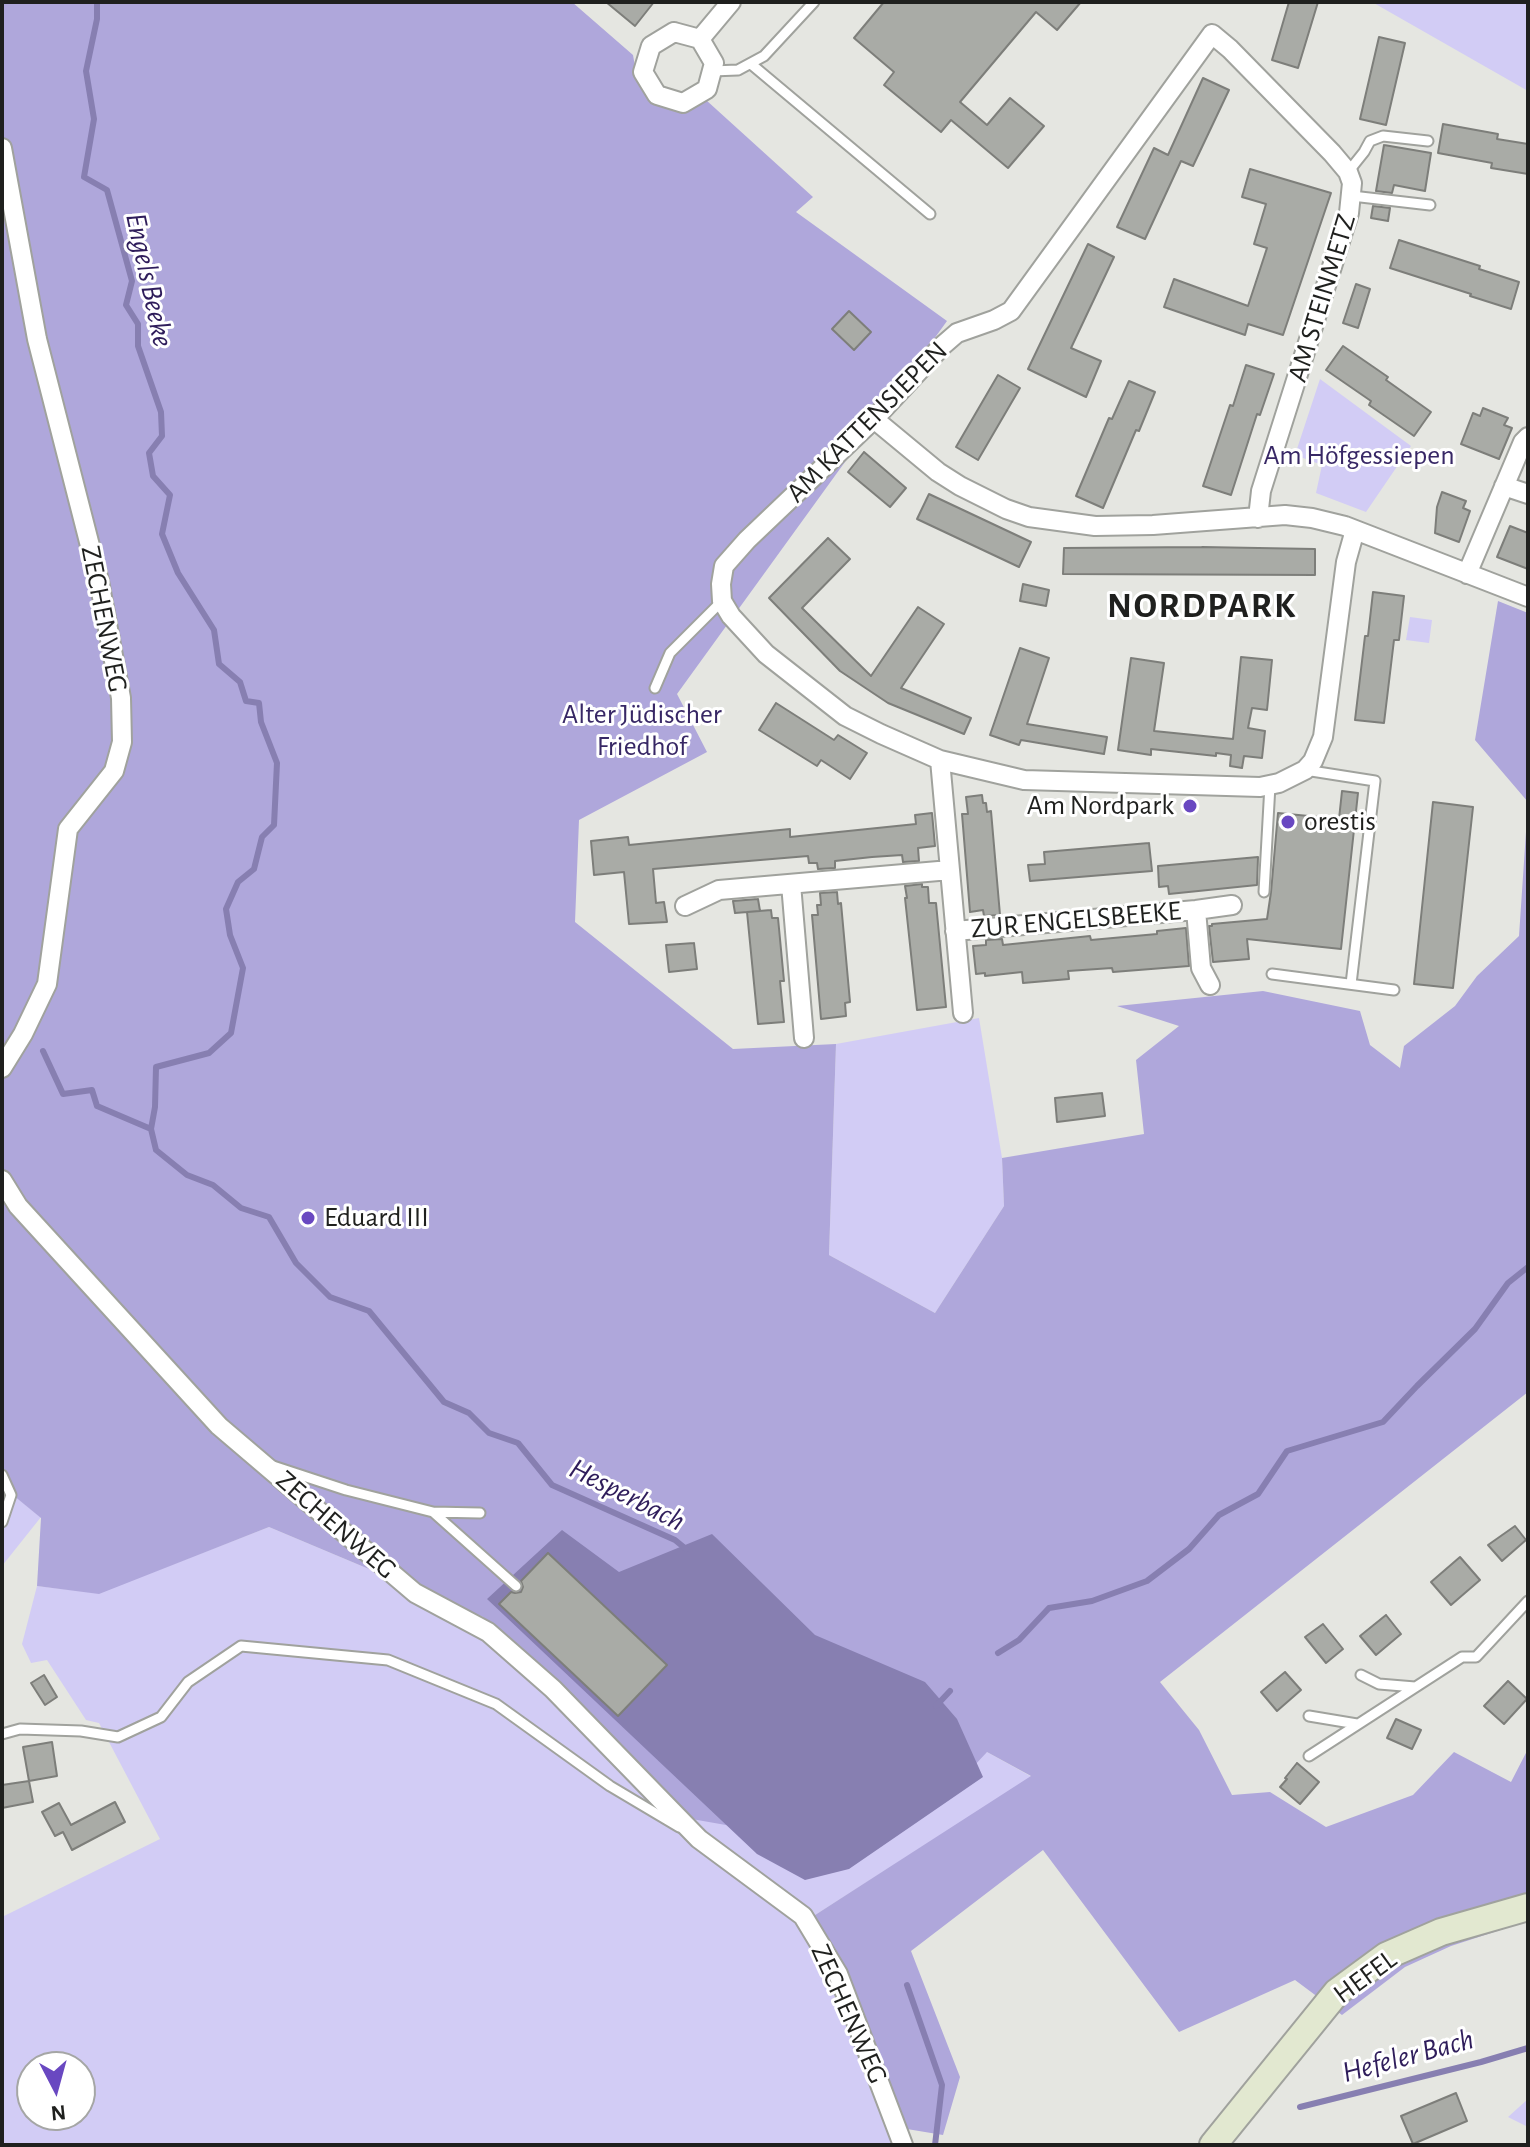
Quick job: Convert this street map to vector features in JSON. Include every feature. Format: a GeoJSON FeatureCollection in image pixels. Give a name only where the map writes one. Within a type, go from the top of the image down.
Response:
{"type":"FeatureCollection","features":[{"type":"Feature","properties":{"kind":"main road","name":"HEFEL"},"geometry":{"type":"LineString","coordinates":[[1213,2145],[1337,1992],[1386,1956],[1441,1932],[1528,1907]]}},
{"type":"Feature","properties":{"kind":"street"},"geometry":{"type":"LineString","coordinates":[[700,39],[731,2]]}},
{"type":"Feature","properties":{"kind":"street"},"geometry":{"type":"LineString","coordinates":[[674,32],[700,39],[714,63],[707,89],[683,103],[657,95],[643,72],[651,46],[674,32]]}},
{"type":"Feature","properties":{"kind":"street","name":"AM STEINMETZ"},"geometry":{"type":"LineString","coordinates":[[1212,34],[1332,153],[1348,172],[1352,183],[1349,213],[1261,491],[1258,518]]}},
{"type":"Feature","properties":{"kind":"street","name":"AM KATTENSIEPEN"},"geometry":{"type":"LineString","coordinates":[[722,601],[724,566],[735,552],[874,419],[942,346],[957,333],[1011,311],[1212,34]]}},
{"type":"Feature","properties":{"kind":"street","name":"ZECHENWEG"},"geometry":{"type":"LineString","coordinates":[[2,148],[37,339],[99,581],[121,698],[122,742],[114,771],[68,829],[47,984],[23,1034],[2,1068]]}},
{"type":"Feature","properties":{"kind":"street"},"geometry":{"type":"LineString","coordinates":[[874,419],[938,472],[960,486],[1029,517],[1095,526],[1285,515],[1312,518],[1355,530],[1528,597]]}},
{"type":"Feature","properties":{"kind":"street"},"geometry":{"type":"LineString","coordinates":[[1467,574],[1523,442],[1528,437]]}},
{"type":"Feature","properties":{"kind":"street"},"geometry":{"type":"LineString","coordinates":[[1504,486],[1528,494]]}},
{"type":"Feature","properties":{"kind":"street"},"geometry":{"type":"LineString","coordinates":[[722,601],[731,616],[766,654],[845,716],[940,760],[1024,780],[1265,786],[1305,770],[1313,761],[1323,737],[1346,562],[1355,530]]}},
{"type":"Feature","properties":{"kind":"street","name":"ZUR ENGELSBEEKE"},"geometry":{"type":"LineString","coordinates":[[940,760],[963,1013]]}},
{"type":"Feature","properties":{"kind":"street"},"geometry":{"type":"LineString","coordinates":[[685,906],[719,890],[950,870]]}},
{"type":"Feature","properties":{"kind":"street"},"geometry":{"type":"LineString","coordinates":[[791,884],[804,1038]]}},
{"type":"Feature","properties":{"kind":"street","name":"ZUR ENGELSBEEKE"},"geometry":{"type":"LineString","coordinates":[[955,931],[1232,905]]}},
{"type":"Feature","properties":{"kind":"street","name":"ZUR ENGELSBEEKE"},"geometry":{"type":"LineString","coordinates":[[1196,910],[1201,968],[1210,985]]}},
{"type":"Feature","properties":{"kind":"street","name":"ZECHENWEG"},"geometry":{"type":"LineString","coordinates":[[2,1180],[18,1206],[219,1426],[415,1593],[488,1632],[553,1689],[699,1839],[803,1916],[838,1974],[903,2145]]}},
{"type":"Feature","properties":{"kind":"lane"},"geometry":{"type":"LineString","coordinates":[[712,71],[738,70],[764,56],[814,2]]}},
{"type":"Feature","properties":{"kind":"lane"},"geometry":{"type":"LineString","coordinates":[[751,64],[930,214]]}},
{"type":"Feature","properties":{"kind":"lane"},"geometry":{"type":"LineString","coordinates":[[1348,172],[1370,141],[1383,136],[1428,141]]}},
{"type":"Feature","properties":{"kind":"lane"},"geometry":{"type":"LineString","coordinates":[[1352,196],[1430,205]]}},
{"type":"Feature","properties":{"kind":"lane"},"geometry":{"type":"LineString","coordinates":[[655,688],[670,653],[722,601]]}},
{"type":"Feature","properties":{"kind":"lane"},"geometry":{"type":"LineString","coordinates":[[1305,770],[1375,781],[1351,984]]}},
{"type":"Feature","properties":{"kind":"lane"},"geometry":{"type":"LineString","coordinates":[[1264,892],[1265,786]]}},
{"type":"Feature","properties":{"kind":"lane"},"geometry":{"type":"LineString","coordinates":[[1272,974],[1394,990]]}},
{"type":"Feature","properties":{"kind":"lane"},"geometry":{"type":"LineString","coordinates":[[263,1463],[346,1490],[433,1512],[480,1513]]}},
{"type":"Feature","properties":{"kind":"lane"},"geometry":{"type":"LineString","coordinates":[[2,1475],[11,1495],[2,1522]]}},
{"type":"Feature","properties":{"kind":"lane"},"geometry":{"type":"LineString","coordinates":[[433,1512],[516,1586]]}},
{"type":"Feature","properties":{"kind":"lane"},"geometry":{"type":"LineString","coordinates":[[1309,1756],[1462,1657],[1476,1657],[1528,1601]]}},
{"type":"Feature","properties":{"kind":"lane","name":"ZECHENWEG"},"geometry":{"type":"LineString","coordinates":[[2,1734],[20,1729],[81,1731],[118,1737],[161,1717],[188,1682],[241,1646],[388,1660],[496,1704],[610,1786],[699,1839]]}},
{"type":"Feature","properties":{"kind":"lane"},"geometry":{"type":"LineString","coordinates":[[1361,1675],[1379,1684],[1415,1687]]}},
{"type":"Feature","properties":{"kind":"lane"},"geometry":{"type":"LineString","coordinates":[[1309,1716],[1357,1724]]}},
{"type":"Feature","properties":{"kind":"green space","name":"Alter Jüdischer Friedhof"},"geometry":{"type":"Polygon","coordinates":[[[2,2],[572,2],[633,55],[636,72],[682,108],[706,100],[813,197],[796,212],[947,321],[677,694],[707,752],[579,820],[575,922],[733,1049],[836,1044],[829,1255],[935,1313],[1004,1206],[1002,1158],[1144,1134],[1136,1060],[1179,1026],[1117,1006],[1263,991],[1360,1011],[1370,1045],[1400,1068],[1404,1046],[1455,1006],[1477,976],[1519,936],[1528,802],[1528,1392],[1160,1682],[1199,1730],[1232,1795],[1270,1792],[1326,1827],[1413,1795],[1454,1752],[1511,1782],[1528,1749],[1528,1921],[1451,1946],[1405,1967],[1342,2015],[1295,1980],[1179,2032],[1043,1850],[911,1951],[960,2077],[943,2135],[901,2128],[812,1917],[1031,1776],[987,1752],[959,1782],[760,1831],[686,1818],[483,1617],[269,1527],[99,1594],[37,1586],[41,1518],[2,1486],[2,2]]]}},
{"type":"Feature","properties":{"kind":"green space"},"geometry":{"type":"Polygon","coordinates":[[[1372,2],[1528,2],[1528,91],[1372,2]]]}},
{"type":"Feature","properties":{"kind":"green space","name":"Am Höfgessiepen"},"geometry":{"type":"Polygon","coordinates":[[[1320,379],[1411,446],[1366,512],[1316,493],[1322,465],[1295,455],[1320,379]]]}},
{"type":"Feature","properties":{"kind":"green space"},"geometry":{"type":"Polygon","coordinates":[[[1498,601],[1528,613],[1528,802],[1475,740],[1498,601]]]}},
{"type":"Feature","properties":{"kind":"green space"},"geometry":{"type":"Polygon","coordinates":[[[1410,617],[1432,620],[1429,643],[1406,640],[1410,617]]]}},
{"type":"Feature","properties":{"kind":"green space"},"geometry":{"type":"Polygon","coordinates":[[[979,1018],[1002,1158],[1004,1206],[935,1313],[829,1255],[836,1044],[979,1018]]]}},
{"type":"Feature","properties":{"kind":"green space"},"geometry":{"type":"Polygon","coordinates":[[[6,1489],[41,1517],[2,1566],[2,1497],[6,1489]]]}},
{"type":"Feature","properties":{"kind":"green space"},"geometry":{"type":"Polygon","coordinates":[[[269,1527],[483,1617],[686,1818],[987,1752],[1032,1777],[812,1917],[896,2145],[2,2145],[2,1917],[160,1839],[99,1723],[86,1720],[47,1660],[31,1663],[22,1644],[37,1586],[99,1593],[269,1527]]]}},
{"type":"Feature","properties":{"kind":"green space"},"geometry":{"type":"Polygon","coordinates":[[[1528,2099],[1528,2127],[1508,2117],[1528,2099]]]}},
{"type":"Feature","properties":{"kind":"shaded area"},"geometry":{"type":"Polygon","coordinates":[[[562,1530],[619,1572],[712,1534],[815,1635],[925,1682],[957,1719],[983,1777],[849,1869],[805,1880],[757,1854],[487,1599],[562,1530]]]}},
{"type":"Feature","properties":{"kind":"building"},"geometry":{"type":"Polygon","coordinates":[[[606,2],[654,2],[635,26],[606,2]]]}},
{"type":"Feature","properties":{"kind":"building"},"geometry":{"type":"Polygon","coordinates":[[[884,2],[1081,2],[1057,30],[1036,12],[960,102],[987,125],[1010,98],[1044,126],[1008,168],[951,120],[941,132],[884,85],[894,72],[854,38],[884,2]]]}},
{"type":"Feature","properties":{"kind":"building"},"geometry":{"type":"Polygon","coordinates":[[[1289,2],[1318,2],[1298,68],[1272,60],[1289,2]]]}},
{"type":"Feature","properties":{"kind":"building"},"geometry":{"type":"Polygon","coordinates":[[[1379,37],[1405,43],[1386,125],[1360,119],[1379,37]]]}},
{"type":"Feature","properties":{"kind":"building"},"geometry":{"type":"Polygon","coordinates":[[[1203,78],[1229,90],[1193,166],[1181,161],[1145,239],[1117,227],[1154,148],[1168,155],[1203,78]]]}},
{"type":"Feature","properties":{"kind":"building"},"geometry":{"type":"Polygon","coordinates":[[[1443,124],[1498,134],[1497,139],[1528,144],[1528,174],[1491,168],[1492,163],[1438,153],[1443,124]]]}},
{"type":"Feature","properties":{"kind":"building"},"geometry":{"type":"Polygon","coordinates":[[[1384,145],[1431,153],[1425,191],[1394,185],[1392,193],[1376,191],[1384,145]]]}},
{"type":"Feature","properties":{"kind":"building"},"geometry":{"type":"Polygon","coordinates":[[[1250,169],[1331,193],[1283,335],[1248,324],[1245,335],[1164,307],[1174,279],[1248,306],[1267,248],[1254,244],[1266,204],[1242,197],[1250,169]]]}},
{"type":"Feature","properties":{"kind":"building"},"geometry":{"type":"Polygon","coordinates":[[[1373,206],[1390,208],[1388,221],[1371,218],[1373,206]]]}},
{"type":"Feature","properties":{"kind":"building"},"geometry":{"type":"Polygon","coordinates":[[[1399,240],[1519,282],[1511,309],[1390,268],[1399,240]]]}},
{"type":"Feature","properties":{"kind":"building"},"geometry":{"type":"Polygon","coordinates":[[[1088,244],[1114,257],[1071,348],[1101,361],[1086,397],[1028,369],[1088,244]]]}},
{"type":"Feature","properties":{"kind":"building"},"geometry":{"type":"Polygon","coordinates":[[[1356,284],[1370,289],[1358,328],[1343,323],[1356,284]]]}},
{"type":"Feature","properties":{"kind":"building"},"geometry":{"type":"Polygon","coordinates":[[[849,311],[871,332],[854,350],[832,329],[849,311]]]}},
{"type":"Feature","properties":{"kind":"building"},"geometry":{"type":"Polygon","coordinates":[[[1343,346],[1431,412],[1414,436],[1326,370],[1343,346]]]}},
{"type":"Feature","properties":{"kind":"building"},"geometry":{"type":"Polygon","coordinates":[[[1246,365],[1274,374],[1260,415],[1257,414],[1231,495],[1203,486],[1246,365]]]}},
{"type":"Feature","properties":{"kind":"building"},"geometry":{"type":"Polygon","coordinates":[[[998,375],[1020,388],[978,460],[956,447],[998,375]]]}},
{"type":"Feature","properties":{"kind":"building"},"geometry":{"type":"Polygon","coordinates":[[[1129,381],[1155,392],[1103,508],[1076,496],[1109,418],[1112,419],[1129,381]]]}},
{"type":"Feature","properties":{"kind":"building"},"geometry":{"type":"Polygon","coordinates":[[[1483,408],[1508,418],[1504,425],[1512,428],[1499,459],[1461,444],[1473,413],[1480,416],[1483,408]]]}},
{"type":"Feature","properties":{"kind":"building"},"geometry":{"type":"Polygon","coordinates":[[[864,452],[906,488],[890,507],[848,472],[864,452]]]}},
{"type":"Feature","properties":{"kind":"building"},"geometry":{"type":"Polygon","coordinates":[[[1442,492],[1466,501],[1463,508],[1470,511],[1459,542],[1435,533],[1437,507],[1442,492]]]}},
{"type":"Feature","properties":{"kind":"building"},"geometry":{"type":"Polygon","coordinates":[[[929,494],[1031,542],[1019,567],[917,519],[929,494]]]}},
{"type":"Feature","properties":{"kind":"building"},"geometry":{"type":"Polygon","coordinates":[[[1510,526],[1528,533],[1528,569],[1497,557],[1510,526]]]}},
{"type":"Feature","properties":{"kind":"building"},"geometry":{"type":"Polygon","coordinates":[[[828,538],[850,559],[802,608],[871,676],[918,607],[944,624],[901,688],[971,718],[964,734],[888,703],[840,671],[769,598],[828,538]]]}},
{"type":"Feature","properties":{"kind":"building"},"geometry":{"type":"Polygon","coordinates":[[[1064,548],[1315,549],[1315,575],[1063,574],[1064,548]]]}},
{"type":"Feature","properties":{"kind":"building"},"geometry":{"type":"Polygon","coordinates":[[[1023,584],[1049,590],[1046,606],[1020,601],[1023,584]]]}},
{"type":"Feature","properties":{"kind":"building"},"geometry":{"type":"Polygon","coordinates":[[[1373,592],[1404,596],[1399,640],[1394,640],[1384,723],[1355,720],[1373,592]]]}},
{"type":"Feature","properties":{"kind":"building"},"geometry":{"type":"Polygon","coordinates":[[[1020,648],[1049,658],[1027,724],[1107,737],[1104,754],[1021,740],[1019,745],[990,735],[1020,648]]]}},
{"type":"Feature","properties":{"kind":"building"},"geometry":{"type":"Polygon","coordinates":[[[1241,657],[1272,660],[1267,710],[1252,708],[1248,728],[1265,731],[1262,758],[1244,756],[1242,768],[1230,766],[1231,755],[1151,749],[1151,755],[1118,750],[1131,658],[1164,663],[1154,731],[1233,739],[1241,657]]]}},
{"type":"Feature","properties":{"kind":"building"},"geometry":{"type":"Polygon","coordinates":[[[776,703],[834,740],[838,735],[867,753],[850,779],[821,760],[817,766],[759,730],[776,703]]]}},
{"type":"Feature","properties":{"kind":"building"},"geometry":{"type":"Polygon","coordinates":[[[1342,791],[1358,793],[1341,949],[1247,939],[1249,959],[1213,962],[1209,926],[1267,919],[1278,813],[1339,819],[1342,791]]]}},
{"type":"Feature","properties":{"kind":"building"},"geometry":{"type":"Polygon","coordinates":[[[982,795],[987,812],[991,811],[1000,915],[984,916],[983,910],[970,912],[962,814],[968,814],[966,797],[982,795]]]}},
{"type":"Feature","properties":{"kind":"building"},"geometry":{"type":"Polygon","coordinates":[[[1433,802],[1473,807],[1453,988],[1414,984],[1433,802]]]}},
{"type":"Feature","properties":{"kind":"building"},"geometry":{"type":"Polygon","coordinates":[[[932,813],[935,846],[918,848],[919,861],[903,862],[902,855],[872,857],[835,861],[835,868],[818,869],[817,863],[809,863],[808,856],[653,869],[656,903],[664,902],[667,922],[629,924],[624,872],[594,875],[591,841],[628,837],[629,845],[790,829],[790,837],[916,824],[915,815],[932,813]]]}},
{"type":"Feature","properties":{"kind":"building"},"geometry":{"type":"Polygon","coordinates":[[[1149,843],[1152,871],[1030,881],[1028,865],[1045,864],[1044,852],[1149,843]]]}},
{"type":"Feature","properties":{"kind":"building"},"geometry":{"type":"Polygon","coordinates":[[[1258,857],[1257,885],[1169,894],[1168,886],[1159,887],[1158,866],[1258,857]]]}},
{"type":"Feature","properties":{"kind":"building"},"geometry":{"type":"Polygon","coordinates":[[[922,884],[922,887],[928,887],[929,903],[936,903],[946,1007],[917,1010],[905,886],[922,884]]]}},
{"type":"Feature","properties":{"kind":"building"},"geometry":{"type":"Polygon","coordinates":[[[837,892],[838,904],[841,903],[850,1002],[845,1003],[846,1016],[821,1019],[812,915],[818,915],[820,893],[837,892]]]}},
{"type":"Feature","properties":{"kind":"building"},"geometry":{"type":"Polygon","coordinates":[[[758,899],[760,911],[735,913],[733,901],[758,899]]]}},
{"type":"Feature","properties":{"kind":"building"},"geometry":{"type":"Polygon","coordinates":[[[771,910],[772,918],[778,918],[784,1022],[758,1024],[747,912],[771,910]]]}},
{"type":"Feature","properties":{"kind":"building"},"geometry":{"type":"Polygon","coordinates":[[[1186,928],[1189,966],[1113,972],[1112,968],[1068,971],[1069,979],[1023,983],[1022,972],[976,974],[973,946],[986,945],[986,940],[1002,939],[1003,945],[1090,936],[1091,940],[1186,928]]]}},
{"type":"Feature","properties":{"kind":"building"},"geometry":{"type":"Polygon","coordinates":[[[694,943],[697,969],[669,972],[666,945],[694,943]]]}},
{"type":"Feature","properties":{"kind":"building"},"geometry":{"type":"Polygon","coordinates":[[[1102,1093],[1105,1116],[1057,1122],[1055,1098],[1102,1093]]]}},
{"type":"Feature","properties":{"kind":"building"},"geometry":{"type":"Polygon","coordinates":[[[1515,1526],[1526,1540],[1502,1561],[1488,1545],[1515,1526]]]}},
{"type":"Feature","properties":{"kind":"building"},"geometry":{"type":"Polygon","coordinates":[[[548,1553],[667,1665],[618,1716],[499,1604],[511,1592],[521,1592],[521,1581],[548,1553]]]}},
{"type":"Feature","properties":{"kind":"building"},"geometry":{"type":"Polygon","coordinates":[[[1460,1557],[1480,1580],[1451,1605],[1431,1582],[1460,1557]]]}},
{"type":"Feature","properties":{"kind":"building"},"geometry":{"type":"Polygon","coordinates":[[[1386,1615],[1401,1634],[1376,1655],[1360,1636],[1386,1615]]]}},
{"type":"Feature","properties":{"kind":"building"},"geometry":{"type":"Polygon","coordinates":[[[1323,1624],[1343,1649],[1326,1663],[1305,1637],[1323,1624]]]}},
{"type":"Feature","properties":{"kind":"building"},"geometry":{"type":"Polygon","coordinates":[[[1285,1672],[1301,1690],[1277,1711],[1261,1692],[1285,1672]]]}},
{"type":"Feature","properties":{"kind":"building"},"geometry":{"type":"Polygon","coordinates":[[[44,1675],[57,1697],[45,1705],[31,1683],[44,1675]]]}},
{"type":"Feature","properties":{"kind":"building"},"geometry":{"type":"Polygon","coordinates":[[[1508,1681],[1527,1699],[1504,1724],[1484,1706],[1508,1681]]]}},
{"type":"Feature","properties":{"kind":"building"},"geometry":{"type":"Polygon","coordinates":[[[1396,1719],[1421,1730],[1412,1749],[1387,1738],[1396,1719]]]}},
{"type":"Feature","properties":{"kind":"building"},"geometry":{"type":"Polygon","coordinates":[[[52,1742],[57,1776],[29,1781],[23,1747],[52,1742]]]}},
{"type":"Feature","properties":{"kind":"building"},"geometry":{"type":"Polygon","coordinates":[[[1297,1763],[1319,1782],[1300,1804],[1280,1787],[1297,1763]]]}},
{"type":"Feature","properties":{"kind":"building"},"geometry":{"type":"Polygon","coordinates":[[[29,1781],[33,1802],[2,1808],[2,1785],[29,1781]]]}},
{"type":"Feature","properties":{"kind":"building"},"geometry":{"type":"Polygon","coordinates":[[[115,1802],[125,1822],[72,1850],[63,1832],[55,1836],[42,1812],[59,1803],[71,1825],[115,1802]]]}},
{"type":"Feature","properties":{"kind":"building"},"geometry":{"type":"Polygon","coordinates":[[[1456,2093],[1467,2121],[1413,2144],[1401,2116],[1456,2093]]]}},
{"type":"Feature","properties":{"kind":"waterway","name":"Engels Beeke"},"geometry":{"type":"LineString","coordinates":[[97,2],[97,19],[86,71],[94,119],[84,177],[107,190],[132,281],[126,305],[138,324],[138,346],[161,412],[162,436],[149,453],[153,476],[170,495],[162,534],[178,573],[214,630],[219,664],[240,682],[246,701],[259,703],[261,722],[277,763],[274,825],[262,837],[254,869],[238,882],[226,909],[230,935],[243,968],[231,1033],[209,1053],[156,1067],[151,1129]]}},
{"type":"Feature","properties":{"kind":"waterway","name":"Hesperbach"},"geometry":{"type":"LineString","coordinates":[[43,1051],[63,1094],[92,1090],[97,1106],[151,1129],[156,1150],[187,1175],[213,1185],[241,1208],[269,1217],[296,1263],[330,1297],[369,1311],[444,1402],[469,1413],[489,1433],[518,1443],[552,1485],[675,1540],[686,1549]]}},
{"type":"Feature","properties":{"kind":"waterway"},"geometry":{"type":"LineString","coordinates":[[998,1653],[1019,1640],[1049,1608],[1092,1601],[1147,1581],[1189,1549],[1219,1515],[1258,1494],[1287,1451],[1383,1422],[1475,1329],[1508,1283],[1528,1267]]}},
{"type":"Feature","properties":{"kind":"waterway"},"geometry":{"type":"LineString","coordinates":[[936,1706],[950,1691]]}},
{"type":"Feature","properties":{"kind":"waterway","name":"Hesperbach"},"geometry":{"type":"LineString","coordinates":[[907,1985],[942,2085],[935,2145]]}},
{"type":"Feature","properties":{"kind":"waterway","name":"Hefeler Bach"},"geometry":{"type":"LineString","coordinates":[[1300,2107],[1528,2048]]}},
{"type":"Feature","properties":{"kind":"place","name":"Am Nordpark"},"geometry":{"type":"Point","coordinates":[1190,806]}},
{"type":"Feature","properties":{"kind":"place","name":"orestis"},"geometry":{"type":"Point","coordinates":[1288,822]}},
{"type":"Feature","properties":{"kind":"place","name":"Eduard III"},"geometry":{"type":"Point","coordinates":[308,1218]}},
{"type":"Feature","properties":{"kind":"district","name":"NORDPARK"},"geometry":{"type":"Point","coordinates":[1202,606]}}]}
